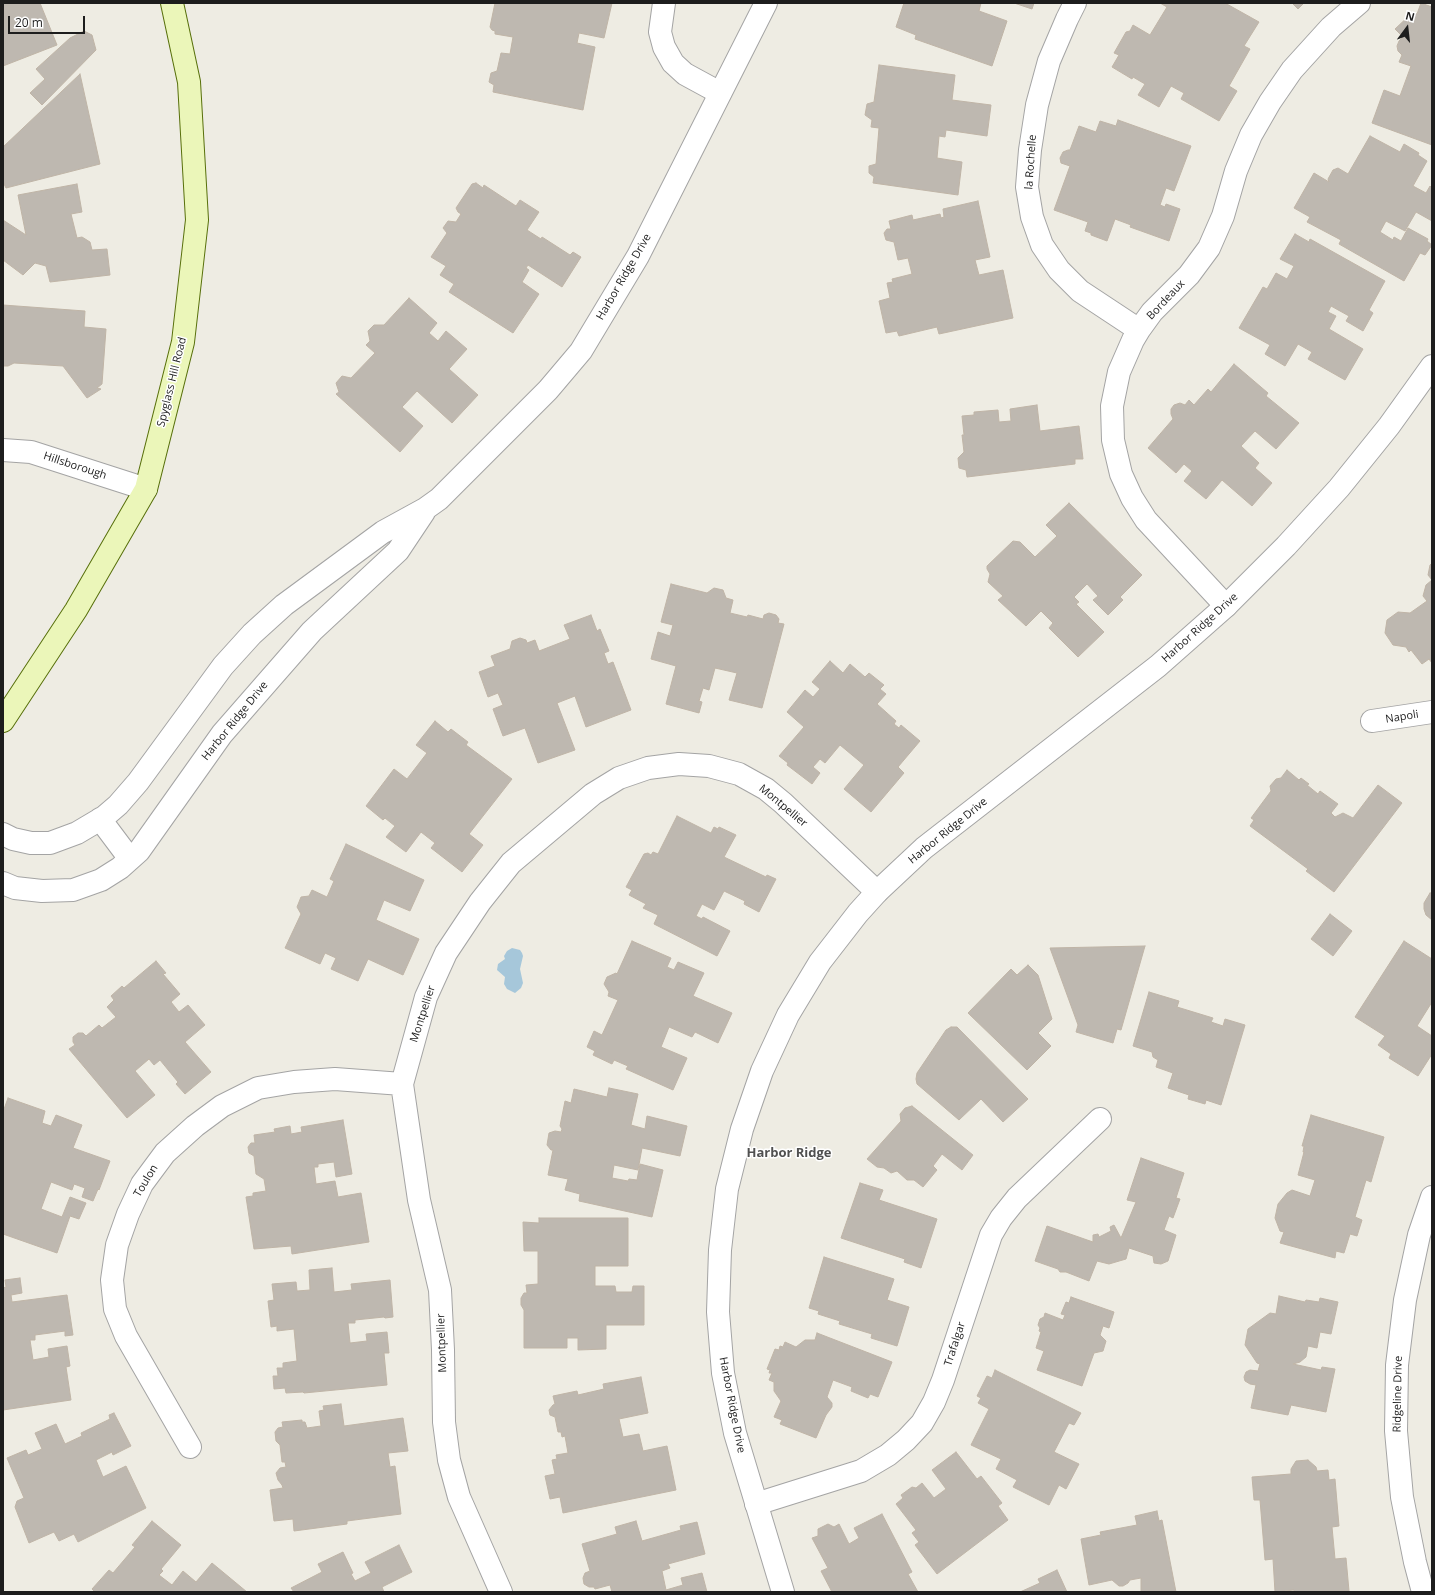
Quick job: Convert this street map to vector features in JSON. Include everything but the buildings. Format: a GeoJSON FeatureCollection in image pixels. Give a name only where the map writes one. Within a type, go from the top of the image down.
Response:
{"type":"FeatureCollection","features":[{"type":"Feature","properties":{"kind":"main road","name":"Spyglass Hill Road"},"geometry":{"type":"LineString","coordinates":[[3,722],[76,610],[146,489],[183,342],[197,220],[189,82],[172,3]]}},
{"type":"Feature","properties":{"kind":"street"},"geometry":{"type":"LineString","coordinates":[[664,3],[660,32],[664,47],[673,63],[685,74],[720,93]]}},
{"type":"Feature","properties":{"kind":"street","name":"Harbor Ridge Drive"},"geometry":{"type":"LineString","coordinates":[[3,834],[13,839],[31,843],[50,843],[77,833],[100,819],[118,805],[138,782],[224,666],[252,634],[284,605],[377,537],[426,509],[439,499],[548,390],[581,351],[638,256],[766,3]]}},
{"type":"Feature","properties":{"kind":"street","name":"la Rochelle"},"geometry":{"type":"LineString","coordinates":[[1075,3],[1049,61],[1037,105],[1030,150],[1027,187],[1032,217],[1042,245],[1059,270],[1080,291],[1139,330]]}},
{"type":"Feature","properties":{"kind":"street","name":"Bordeaux"},"geometry":{"type":"LineString","coordinates":[[1226,606],[1146,520],[1132,498],[1121,474],[1113,440],[1112,406],[1119,372],[1133,340],[1152,312],[1189,275],[1209,248],[1222,216],[1236,170],[1252,135],[1270,102],[1292,70],[1331,27],[1359,3]]}},
{"type":"Feature","properties":{"kind":"street","name":"Harbor Ridge Drive"},"geometry":{"type":"LineString","coordinates":[[783,1592],[735,1434],[723,1373],[718,1312],[720,1250],[727,1189],[742,1129],[757,1085],[788,1015],[820,962],[858,913],[877,892],[924,848],[1140,681],[1171,656],[1226,606],[1286,546],[1339,488],[1389,426],[1432,366]]}},
{"type":"Feature","properties":{"kind":"street","name":"Hillsborough"},"geometry":{"type":"LineString","coordinates":[[3,450],[31,452],[146,489]]}},
{"type":"Feature","properties":{"kind":"street","name":"Harbor Ridge Drive"},"geometry":{"type":"LineString","coordinates":[[3,883],[15,888],[42,891],[73,890],[101,880],[120,868],[139,851],[222,734],[312,631],[398,552],[426,509]]}},
{"type":"Feature","properties":{"kind":"street","name":"Napoli"},"geometry":{"type":"LineString","coordinates":[[1372,721],[1432,712]]}},
{"type":"Feature","properties":{"kind":"street","name":"Montpellier"},"geometry":{"type":"LineString","coordinates":[[501,1592],[459,1497],[448,1460],[444,1422],[444,1350],[440,1290],[419,1200],[402,1084],[426,997],[446,953],[480,902],[511,863],[594,794],[619,778],[648,768],[679,764],[709,766],[739,774],[766,789],[783,803],[877,892]]}},
{"type":"Feature","properties":{"kind":"street"},"geometry":{"type":"LineString","coordinates":[[100,819],[130,859]]}},
{"type":"Feature","properties":{"kind":"street","name":"Toulon"},"geometry":{"type":"LineString","coordinates":[[190,1447],[126,1336],[115,1310],[112,1280],[117,1245],[128,1214],[142,1184],[164,1152],[195,1126],[222,1106],[258,1088],[294,1082],[335,1079],[402,1084]]}},
{"type":"Feature","properties":{"kind":"street","name":"Trafalgar"},"geometry":{"type":"LineString","coordinates":[[756,1504],[861,1471],[888,1455],[906,1440],[922,1423],[934,1402],[943,1380],[991,1235],[1001,1218],[1017,1198],[1100,1119]]}},
{"type":"Feature","properties":{"kind":"street","name":"Ridgeline Drive"},"geometry":{"type":"LineString","coordinates":[[1423,1592],[1415,1562],[1402,1498],[1396,1432],[1397,1366],[1405,1300],[1419,1235],[1432,1197]]}},
{"type":"Feature","properties":{"kind":"water"},"geometry":{"type":"Polygon","coordinates":[[[512,948],[520,950],[523,956],[520,969],[523,983],[521,988],[515,993],[507,989],[504,984],[505,977],[497,970],[498,964],[505,959],[504,956],[507,951],[512,948]]]}},
{"type":"Feature","properties":{"kind":"district","name":"Harbor Ridge"},"geometry":{"type":"Point","coordinates":[789,1153]}}]}
